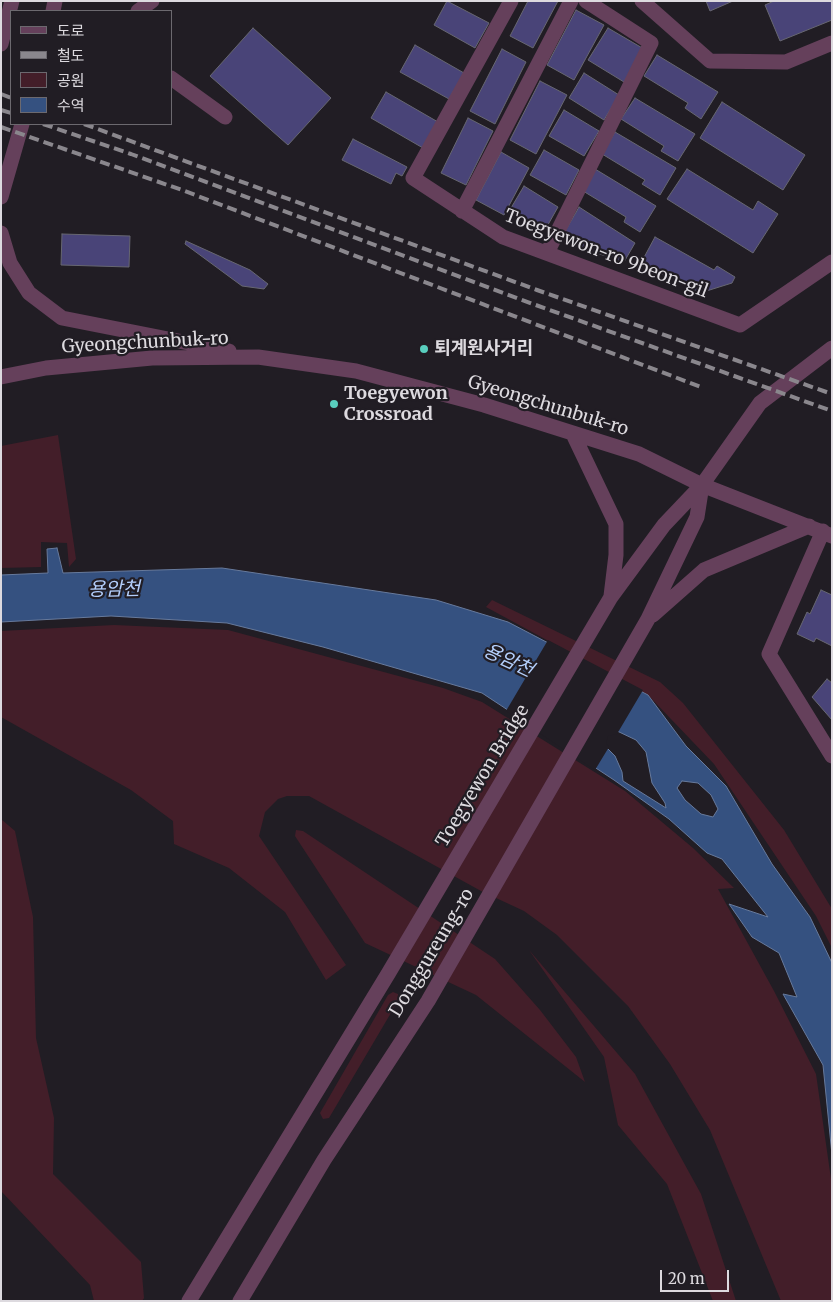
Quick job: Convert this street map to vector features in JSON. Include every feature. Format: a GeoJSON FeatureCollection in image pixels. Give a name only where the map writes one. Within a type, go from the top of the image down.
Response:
{"type":"FeatureCollection","features":[{"type":"Feature","properties":{"kind":"street"},"geometry":{"type":"LineString","coordinates":[[139,10],[152,1]]}},
{"type":"Feature","properties":{"kind":"street","name":"Toegyewon-ro 9beon-gil"},"geometry":{"type":"LineString","coordinates":[[511,1],[413,178],[503,237],[740,325],[832,262]]}},
{"type":"Feature","properties":{"kind":"street"},"geometry":{"type":"LineString","coordinates":[[462,211],[571,1]]}},
{"type":"Feature","properties":{"kind":"street"},"geometry":{"type":"LineString","coordinates":[[547,253],[651,44],[586,1]]}},
{"type":"Feature","properties":{"kind":"street"},"geometry":{"type":"LineString","coordinates":[[642,1],[710,61],[786,62],[832,43]]}},
{"type":"Feature","properties":{"kind":"street"},"geometry":{"type":"LineString","coordinates":[[1,44],[9,7]]}},
{"type":"Feature","properties":{"kind":"street"},"geometry":{"type":"LineString","coordinates":[[172,79],[225,117]]}},
{"type":"Feature","properties":{"kind":"street"},"geometry":{"type":"LineString","coordinates":[[1,197],[22,125]]}},
{"type":"Feature","properties":{"kind":"street"},"geometry":{"type":"LineString","coordinates":[[1,233],[10,263],[29,293],[62,318],[258,357]]}},
{"type":"Feature","properties":{"kind":"street","name":"Toegyewon Bridge"},"geometry":{"type":"LineString","coordinates":[[388,974],[611,597],[664,525],[702,485],[760,403],[832,348]]}},
{"type":"Feature","properties":{"kind":"street","name":"Gyeongchunbuk-ro"},"geometry":{"type":"LineString","coordinates":[[1,377],[46,368],[152,358],[258,357],[356,371],[484,405],[639,454],[702,485],[821,531]]}},
{"type":"Feature","properties":{"kind":"street"},"geometry":{"type":"LineString","coordinates":[[573,434],[616,524],[616,555],[611,597]]}},
{"type":"Feature","properties":{"kind":"street"},"geometry":{"type":"LineString","coordinates":[[648,619],[696,517],[702,485]]}},
{"type":"Feature","properties":{"kind":"street"},"geometry":{"type":"LineString","coordinates":[[648,619],[704,570],[821,531]]}},
{"type":"Feature","properties":{"kind":"street"},"geometry":{"type":"LineString","coordinates":[[821,531],[769,654],[832,756]]}},
{"type":"Feature","properties":{"kind":"street","name":"Donggureung-ro"},"geometry":{"type":"LineString","coordinates":[[240,1301],[324,1160],[428,1001],[648,619]]}},
{"type":"Feature","properties":{"kind":"street","name":"Donggureung-ro"},"geometry":{"type":"LineString","coordinates":[[189,1301],[388,974]]}},
{"type":"Feature","properties":{"kind":"green space"},"geometry":{"type":"Polygon","coordinates":[[[58,435],[76,559],[69,567],[67,543],[41,542],[41,567],[1,568],[1,446],[58,435]]]}},
{"type":"Feature","properties":{"kind":"green space"},"geometry":{"type":"Polygon","coordinates":[[[492,600],[660,682],[683,703],[784,830],[832,909],[832,948],[816,916],[714,764],[648,695],[486,607],[492,600]]]}},
{"type":"Feature","properties":{"kind":"green space"},"geometry":{"type":"Polygon","coordinates":[[[114,625],[228,630],[443,688],[482,702],[625,791],[693,848],[734,888],[718,889],[774,991],[816,1074],[832,1186],[832,1301],[781,1301],[710,1130],[670,1064],[628,1006],[557,935],[524,911],[481,891],[309,796],[287,796],[278,799],[265,812],[259,836],[346,965],[326,980],[285,912],[229,868],[174,844],[173,821],[131,790],[1,717],[1,631],[114,625]]]}},
{"type":"Feature","properties":{"kind":"green space"},"geometry":{"type":"Polygon","coordinates":[[[1,819],[15,831],[33,917],[36,1038],[54,1118],[53,1174],[141,1262],[144,1298],[142,1301],[94,1301],[90,1285],[1,1191],[1,819]]]}},
{"type":"Feature","properties":{"kind":"green space"},"geometry":{"type":"Polygon","coordinates":[[[296,830],[303,831],[495,959],[540,1010],[576,1057],[585,1082],[476,995],[365,943],[295,836],[296,830]]]}},
{"type":"Feature","properties":{"kind":"green space"},"geometry":{"type":"Polygon","coordinates":[[[529,950],[635,1074],[701,1194],[736,1301],[713,1301],[667,1184],[618,1125],[604,1057],[529,950]]]}},
{"type":"Feature","properties":{"kind":"green space"},"geometry":{"type":"Polygon","coordinates":[[[393,992],[398,994],[398,1001],[329,1118],[323,1119],[320,1113],[388,995],[393,992]]]}},
{"type":"Feature","properties":{"kind":"water","name":"용암천"},"geometry":{"type":"Polygon","coordinates":[[[57,548],[63,573],[222,568],[436,600],[508,622],[648,695],[686,746],[726,786],[772,864],[810,917],[832,963],[832,1155],[823,1065],[783,994],[797,997],[779,953],[752,937],[729,904],[768,917],[722,859],[707,853],[669,819],[614,780],[482,693],[323,647],[227,623],[111,616],[1,622],[1,575],[48,573],[47,549],[57,548]],[[615,730],[606,735],[603,744],[615,756],[622,772],[623,781],[666,808],[665,803],[652,783],[646,752],[636,740],[615,730]],[[682,781],[677,788],[685,800],[701,814],[713,817],[718,809],[711,795],[698,783],[682,781]]]}},
{"type":"Feature","properties":{"kind":"pier"},"geometry":{"type":"Polygon","coordinates":[[[548,640],[643,690],[617,734],[608,736],[606,743],[609,747],[595,770],[506,711],[548,640]]]}},
{"type":"Feature","properties":{"kind":"building"},"geometry":{"type":"Polygon","coordinates":[[[447,1],[489,23],[475,48],[434,25],[447,1]]]}},
{"type":"Feature","properties":{"kind":"building"},"geometry":{"type":"Polygon","coordinates":[[[528,1],[558,1],[533,48],[510,36],[528,1]]]}},
{"type":"Feature","properties":{"kind":"building"},"geometry":{"type":"Polygon","coordinates":[[[706,1],[733,1],[710,11],[706,1]]]}},
{"type":"Feature","properties":{"kind":"building"},"geometry":{"type":"Polygon","coordinates":[[[774,1],[832,1],[832,20],[780,41],[765,5],[774,1]]]}},
{"type":"Feature","properties":{"kind":"building"},"geometry":{"type":"Polygon","coordinates":[[[576,10],[604,25],[574,80],[547,65],[576,10]]]}},
{"type":"Feature","properties":{"kind":"building"},"geometry":{"type":"Polygon","coordinates":[[[253,28],[331,98],[288,145],[210,76],[253,28]]]}},
{"type":"Feature","properties":{"kind":"building"},"geometry":{"type":"Polygon","coordinates":[[[608,28],[644,49],[624,82],[588,60],[608,28]]]}},
{"type":"Feature","properties":{"kind":"building"},"geometry":{"type":"Polygon","coordinates":[[[415,45],[464,73],[449,99],[400,72],[415,45]]]}},
{"type":"Feature","properties":{"kind":"building"},"geometry":{"type":"Polygon","coordinates":[[[502,49],[526,62],[495,124],[470,111],[502,49]]]}},
{"type":"Feature","properties":{"kind":"building"},"geometry":{"type":"Polygon","coordinates":[[[657,55],[718,92],[701,119],[685,108],[688,103],[644,76],[657,55]]]}},
{"type":"Feature","properties":{"kind":"building"},"geometry":{"type":"Polygon","coordinates":[[[584,73],[619,95],[604,120],[569,98],[584,73]]]}},
{"type":"Feature","properties":{"kind":"building"},"geometry":{"type":"Polygon","coordinates":[[[540,81],[567,95],[536,154],[510,140],[540,81]]]}},
{"type":"Feature","properties":{"kind":"building"},"geometry":{"type":"Polygon","coordinates":[[[386,92],[438,122],[423,148],[371,118],[386,92]]]}},
{"type":"Feature","properties":{"kind":"building"},"geometry":{"type":"Polygon","coordinates":[[[635,98],[695,134],[678,161],[661,151],[664,146],[621,119],[635,98]]]}},
{"type":"Feature","properties":{"kind":"building"},"geometry":{"type":"Polygon","coordinates":[[[722,102],[805,155],[783,190],[700,138],[722,102]]]}},
{"type":"Feature","properties":{"kind":"building"},"geometry":{"type":"Polygon","coordinates":[[[564,110],[599,131],[584,156],[549,136],[564,110]]]}},
{"type":"Feature","properties":{"kind":"building"},"geometry":{"type":"Polygon","coordinates":[[[468,118],[493,131],[466,185],[441,173],[468,118]]]}},
{"type":"Feature","properties":{"kind":"building"},"geometry":{"type":"Polygon","coordinates":[[[615,132],[676,168],[660,195],[642,184],[645,180],[602,154],[615,132]]]}},
{"type":"Feature","properties":{"kind":"building"},"geometry":{"type":"Polygon","coordinates":[[[353,139],[407,167],[402,176],[396,173],[391,184],[342,160],[353,139]]]}},
{"type":"Feature","properties":{"kind":"building"},"geometry":{"type":"Polygon","coordinates":[[[544,150],[579,170],[566,195],[530,175],[544,150]]]}},
{"type":"Feature","properties":{"kind":"building"},"geometry":{"type":"Polygon","coordinates":[[[501,152],[529,168],[504,215],[476,200],[501,152]]]}},
{"type":"Feature","properties":{"kind":"building"},"geometry":{"type":"Polygon","coordinates":[[[595,169],[656,206],[640,232],[624,222],[626,217],[583,191],[595,169]]]}},
{"type":"Feature","properties":{"kind":"building"},"geometry":{"type":"Polygon","coordinates":[[[687,169],[753,210],[758,201],[778,214],[753,253],[667,199],[687,169]]]}},
{"type":"Feature","properties":{"kind":"building"},"geometry":{"type":"Polygon","coordinates":[[[524,186],[558,207],[545,230],[522,216],[519,220],[508,213],[524,186]]]}},
{"type":"Feature","properties":{"kind":"building"},"geometry":{"type":"Polygon","coordinates":[[[579,207],[635,243],[624,262],[569,244],[564,233],[579,207]]]}},
{"type":"Feature","properties":{"kind":"building"},"geometry":{"type":"Polygon","coordinates":[[[62,234],[130,236],[129,267],[61,265],[62,234]]]}},
{"type":"Feature","properties":{"kind":"building"},"geometry":{"type":"Polygon","coordinates":[[[655,237],[714,270],[717,266],[735,277],[732,283],[700,293],[641,263],[655,237]]]}},
{"type":"Feature","properties":{"kind":"building"},"geometry":{"type":"Polygon","coordinates":[[[186,241],[250,270],[268,284],[264,289],[242,286],[185,244],[186,241]]]}},
{"type":"Feature","properties":{"kind":"building"},"geometry":{"type":"Polygon","coordinates":[[[821,590],[832,595],[832,646],[816,638],[814,642],[797,634],[807,612],[810,614],[821,590]]]}},
{"type":"Feature","properties":{"kind":"building"},"geometry":{"type":"Polygon","coordinates":[[[827,679],[832,683],[832,720],[812,697],[827,679]]]}},
{"type":"Feature","properties":{"kind":"railway"},"geometry":{"type":"LineString","coordinates":[[1,94],[10,98]]}},
{"type":"Feature","properties":{"kind":"railway"},"geometry":{"type":"LineString","coordinates":[[1,110],[10,113]]}},
{"type":"Feature","properties":{"kind":"railway"},"geometry":{"type":"LineString","coordinates":[[46,125],[131,154],[533,304],[832,411]]}},
{"type":"Feature","properties":{"kind":"railway"},"geometry":{"type":"LineString","coordinates":[[87,125],[537,290],[832,394]]}},
{"type":"Feature","properties":{"kind":"railway"},"geometry":{"type":"LineString","coordinates":[[1,127],[182,190],[701,387]]}},
{"type":"Feature","properties":{"kind":"place","name":"퇴계원사거리"},"geometry":{"type":"Point","coordinates":[424,349]}},
{"type":"Feature","properties":{"kind":"place","name":"Toegyewon Crossroad"},"geometry":{"type":"Point","coordinates":[334,404]}}]}
